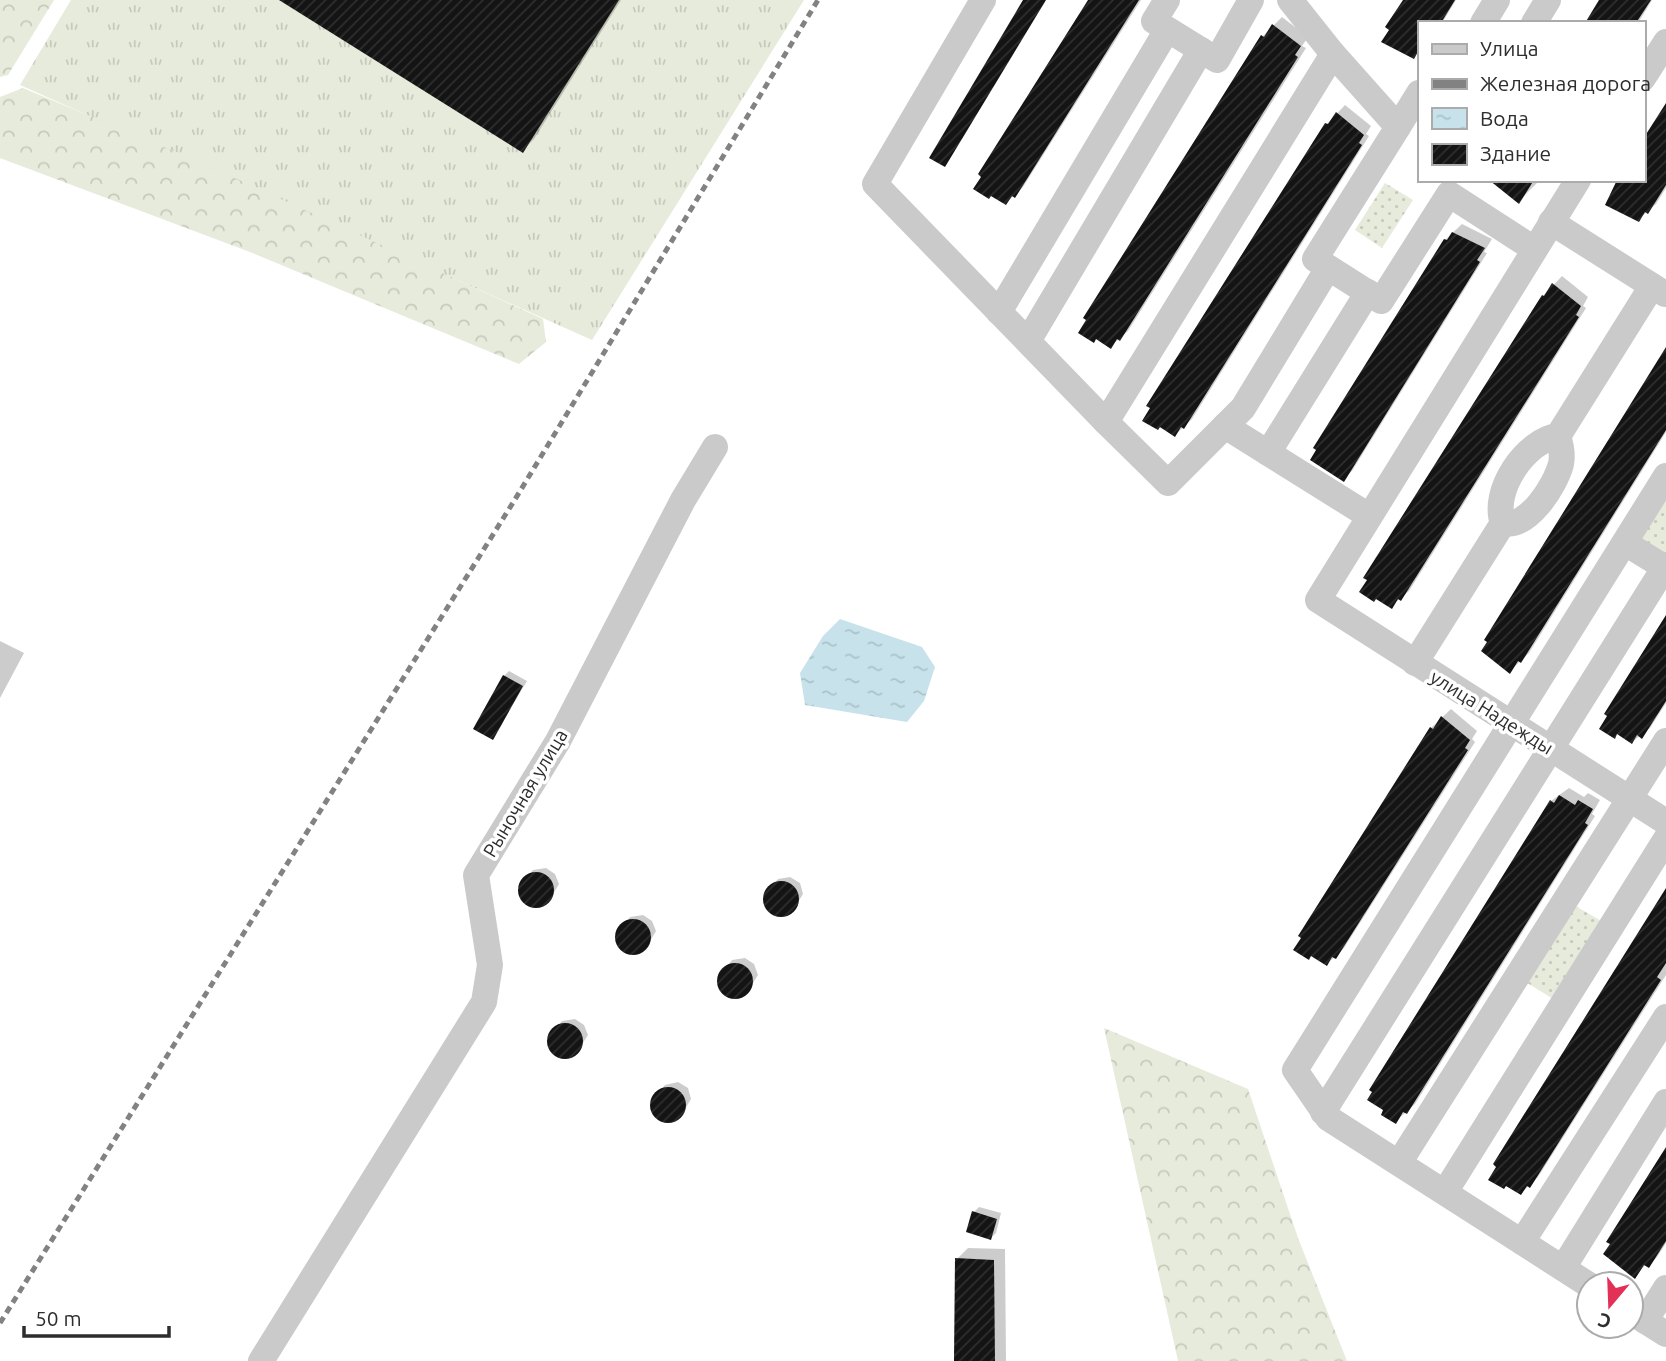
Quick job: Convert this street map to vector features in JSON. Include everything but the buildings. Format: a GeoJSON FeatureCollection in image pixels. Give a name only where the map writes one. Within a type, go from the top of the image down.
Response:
{"type":"FeatureCollection","features":[{"type":"Feature","properties":{"kind":"street"},"geometry":{"type":"LineString","coordinates":[[983,0],[875,184],[1168,483],[1243,408],[1328,268]]}},
{"type":"Feature","properties":{"kind":"street"},"geometry":{"type":"LineString","coordinates":[[1167,0],[1154,21],[1217,60],[1251,0]]}},
{"type":"Feature","properties":{"kind":"street"},"geometry":{"type":"LineString","coordinates":[[1290,0],[1333,54],[1398,127]]}},
{"type":"Feature","properties":{"kind":"street"},"geometry":{"type":"LineString","coordinates":[[1484,21],[1497,0]]}},
{"type":"Feature","properties":{"kind":"street"},"geometry":{"type":"LineString","coordinates":[[1535,21],[1548,0]]}},
{"type":"Feature","properties":{"kind":"street"},"geometry":{"type":"LineString","coordinates":[[999,312],[1167,30]]}},
{"type":"Feature","properties":{"kind":"street"},"geometry":{"type":"LineString","coordinates":[[1645,75],[1666,42]]}},
{"type":"Feature","properties":{"kind":"street"},"geometry":{"type":"LineString","coordinates":[[1028,341],[1201,50]]}},
{"type":"Feature","properties":{"kind":"street"},"geometry":{"type":"LineString","coordinates":[[1107,422],[1333,54]]}},
{"type":"Feature","properties":{"kind":"street"},"geometry":{"type":"LineString","coordinates":[[1418,95],[1315,259],[1381,301],[1453,187],[1534,249]]}},
{"type":"Feature","properties":{"kind":"street"},"geometry":{"type":"LineString","coordinates":[[1225,426],[1370,516],[1577,182]]}},
{"type":"Feature","properties":{"kind":"street"},"geometry":{"type":"LineString","coordinates":[[1503,523],[1499,512],[1501,494],[1525,454],[1545,438],[1558,436],[1659,291],[1551,222]]}},
{"type":"Feature","properties":{"kind":"street"},"geometry":{"type":"LineString","coordinates":[[1268,453],[1368,292]]}},
{"type":"Feature","properties":{"kind":"street"},"geometry":{"type":"LineString","coordinates":[[1503,523],[1513,525],[1525,519],[1535,509],[1560,466],[1562,453],[1558,436]]}},
{"type":"Feature","properties":{"kind":"street","name":"Рыночная улица"},"geometry":{"type":"LineString","coordinates":[[261,1361],[484,1002],[490,965],[476,875],[558,741],[683,500],[715,447]]}},
{"type":"Feature","properties":{"kind":"street"},"geometry":{"type":"LineString","coordinates":[[1575,1276],[1328,1118],[1295,1070],[1666,477]]}},
{"type":"Feature","properties":{"kind":"street","name":"улица Надежды"},"geometry":{"type":"LineString","coordinates":[[1370,516],[1318,600],[1666,822]]}},
{"type":"Feature","properties":{"kind":"street"},"geometry":{"type":"LineString","coordinates":[[1415,663],[1503,523]]}},
{"type":"Feature","properties":{"kind":"street"},"geometry":{"type":"LineString","coordinates":[[1323,1112],[1665,566],[1625,542]]}},
{"type":"Feature","properties":{"kind":"street"},"geometry":{"type":"LineString","coordinates":[[1399,1163],[1666,741]]}},
{"type":"Feature","properties":{"kind":"street"},"geometry":{"type":"LineString","coordinates":[[1445,1192],[1666,839]]}},
{"type":"Feature","properties":{"kind":"street"},"geometry":{"type":"LineString","coordinates":[[1522,1242],[1666,1017]]}},
{"type":"Feature","properties":{"kind":"street"},"geometry":{"type":"LineString","coordinates":[[1563,1268],[1666,1102]]}},
{"type":"Feature","properties":{"kind":"street"},"geometry":{"type":"LineString","coordinates":[[1647,1322],[1666,1288]]}},
{"type":"Feature","properties":{"kind":"green space"},"geometry":{"type":"Polygon","coordinates":[[[0,0],[54,0],[8,75],[0,77],[0,0]]]}},
{"type":"Feature","properties":{"kind":"green space"},"geometry":{"type":"Polygon","coordinates":[[[71,0],[804,0],[592,340],[20,85],[71,0]]]}},
{"type":"Feature","properties":{"kind":"green space"},"geometry":{"type":"Polygon","coordinates":[[[23,88],[202,163],[543,319],[546,342],[519,364],[250,252],[0,158],[0,97],[23,88]]]}},
{"type":"Feature","properties":{"kind":"green space"},"geometry":{"type":"Polygon","coordinates":[[[1385,183],[1413,200],[1382,248],[1355,230],[1385,183]]]}},
{"type":"Feature","properties":{"kind":"green space"},"geometry":{"type":"Polygon","coordinates":[[[1666,492],[1666,554],[1638,537],[1666,492]]]}},
{"type":"Feature","properties":{"kind":"green space"},"geometry":{"type":"Polygon","coordinates":[[[1572,904],[1603,922],[1555,1000],[1524,981],[1572,904]]]}},
{"type":"Feature","properties":{"kind":"green space"},"geometry":{"type":"Polygon","coordinates":[[[1104,1028],[1248,1089],[1298,1238],[1347,1361],[1178,1361],[1104,1028]]]}},
{"type":"Feature","properties":{"kind":"water"},"geometry":{"type":"Polygon","coordinates":[[[840,619],[922,647],[935,667],[924,701],[907,722],[805,705],[800,673],[823,636],[840,619]]]}},
{"type":"Feature","properties":{"kind":"railway"},"geometry":{"type":"LineString","coordinates":[[0,1323],[514,501],[818,0]]}}]}
